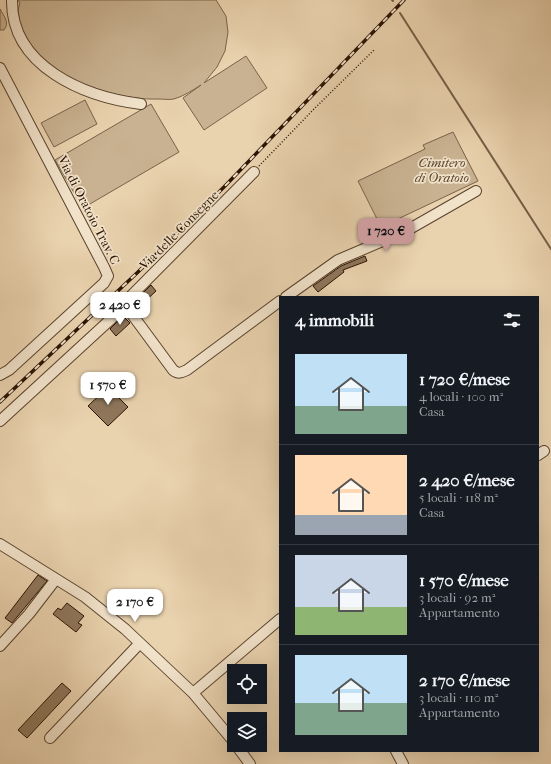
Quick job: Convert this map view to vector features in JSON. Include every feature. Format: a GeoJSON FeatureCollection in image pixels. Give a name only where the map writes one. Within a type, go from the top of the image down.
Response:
{"type":"FeatureCollection","features":[{"type":"Feature","properties":{"kind":"street"},"geometry":{"type":"LineString","coordinates":[[12,0],[13,14],[20,34],[39,64],[70,83],[96,94],[114,100],[141,104]]}},
{"type":"Feature","properties":{"kind":"street","name":"Via di Oratoio Trav. C"},"geometry":{"type":"LineString","coordinates":[[0,68],[108,276],[104,283],[9,370],[0,374]]}},
{"type":"Feature","properties":{"kind":"street","name":"Via delle Consegne"},"geometry":{"type":"LineString","coordinates":[[127,308],[128,299],[254,172]]}},
{"type":"Feature","properties":{"kind":"street"},"geometry":{"type":"LineString","coordinates":[[287,296],[338,260],[406,231],[476,191]]}},
{"type":"Feature","properties":{"kind":"street"},"geometry":{"type":"LineString","coordinates":[[0,421],[123,308],[127,308],[173,370],[179,373],[187,370],[279,302]]}},
{"type":"Feature","properties":{"kind":"street"},"geometry":{"type":"LineString","coordinates":[[0,544],[97,605],[140,642],[193,693],[227,734]]}},
{"type":"Feature","properties":{"kind":"street"},"geometry":{"type":"LineString","coordinates":[[0,646],[29,614],[56,579]]}},
{"type":"Feature","properties":{"kind":"street"},"geometry":{"type":"LineString","coordinates":[[193,693],[279,620]]}},
{"type":"Feature","properties":{"kind":"street"},"geometry":{"type":"LineString","coordinates":[[50,738],[140,642]]}},
{"type":"Feature","properties":{"kind":"street"},"geometry":{"type":"LineString","coordinates":[[241,752],[250,764]]}},
{"type":"Feature","properties":{"kind":"street"},"geometry":{"type":"LineString","coordinates":[[397,752],[403,764]]}},
{"type":"Feature","properties":{"kind":"path"},"geometry":{"type":"LineString","coordinates":[[254,172],[313,110],[374,50]]}},
{"type":"Feature","properties":{"kind":"green space"},"geometry":{"type":"Polygon","coordinates":[[[16,0],[216,0],[226,16],[228,32],[225,51],[217,67],[204,83],[246,56],[267,88],[204,130],[183,98],[201,85],[185,95],[174,99],[146,99],[110,93],[76,80],[48,65],[32,49],[20,25],[18,10],[20,2],[16,0]]]}},
{"type":"Feature","properties":{"kind":"green space"},"geometry":{"type":"Polygon","coordinates":[[[0,9],[6,22],[6,27],[4,30],[0,30],[0,9]]]}},
{"type":"Feature","properties":{"kind":"green space"},"geometry":{"type":"Polygon","coordinates":[[[85,100],[97,124],[54,147],[41,123],[85,100]]]}},
{"type":"Feature","properties":{"kind":"green space"},"geometry":{"type":"Polygon","coordinates":[[[151,104],[179,152],[83,208],[55,160],[151,104]]]}},
{"type":"Feature","properties":{"kind":"green space","name":"Cimitero di Oratoio"},"geometry":{"type":"Polygon","coordinates":[[[453,132],[478,181],[381,227],[358,181],[425,149],[423,145],[453,132]]]}},
{"type":"Feature","properties":{"kind":"building"},"geometry":{"type":"Polygon","coordinates":[[[365,256],[367,261],[343,270],[344,272],[318,292],[313,286],[341,266],[365,256]]]}},
{"type":"Feature","properties":{"kind":"building"},"geometry":{"type":"Polygon","coordinates":[[[151,285],[156,291],[140,306],[135,301],[151,285]]]}},
{"type":"Feature","properties":{"kind":"building"},"geometry":{"type":"Polygon","coordinates":[[[123,316],[130,323],[116,336],[110,329],[123,316]]]}},
{"type":"Feature","properties":{"kind":"building"},"geometry":{"type":"Polygon","coordinates":[[[108,387],[128,407],[108,426],[88,406],[108,387]]]}},
{"type":"Feature","properties":{"kind":"building"},"geometry":{"type":"Polygon","coordinates":[[[38,575],[47,581],[12,623],[5,618],[38,575]]]}},
{"type":"Feature","properties":{"kind":"building"},"geometry":{"type":"Polygon","coordinates":[[[67,603],[84,616],[78,623],[82,625],[76,632],[53,614],[58,608],[61,610],[67,603]]]}},
{"type":"Feature","properties":{"kind":"building"},"geometry":{"type":"Polygon","coordinates":[[[62,683],[71,691],[27,738],[18,730],[62,683]]]}},
{"type":"Feature","properties":{"kind":"waterway"},"geometry":{"type":"LineString","coordinates":[[400,13],[551,249]]}},
{"type":"Feature","properties":{"kind":"railway"},"geometry":{"type":"LineString","coordinates":[[0,402],[138,272],[224,187],[404,0]]}}]}
